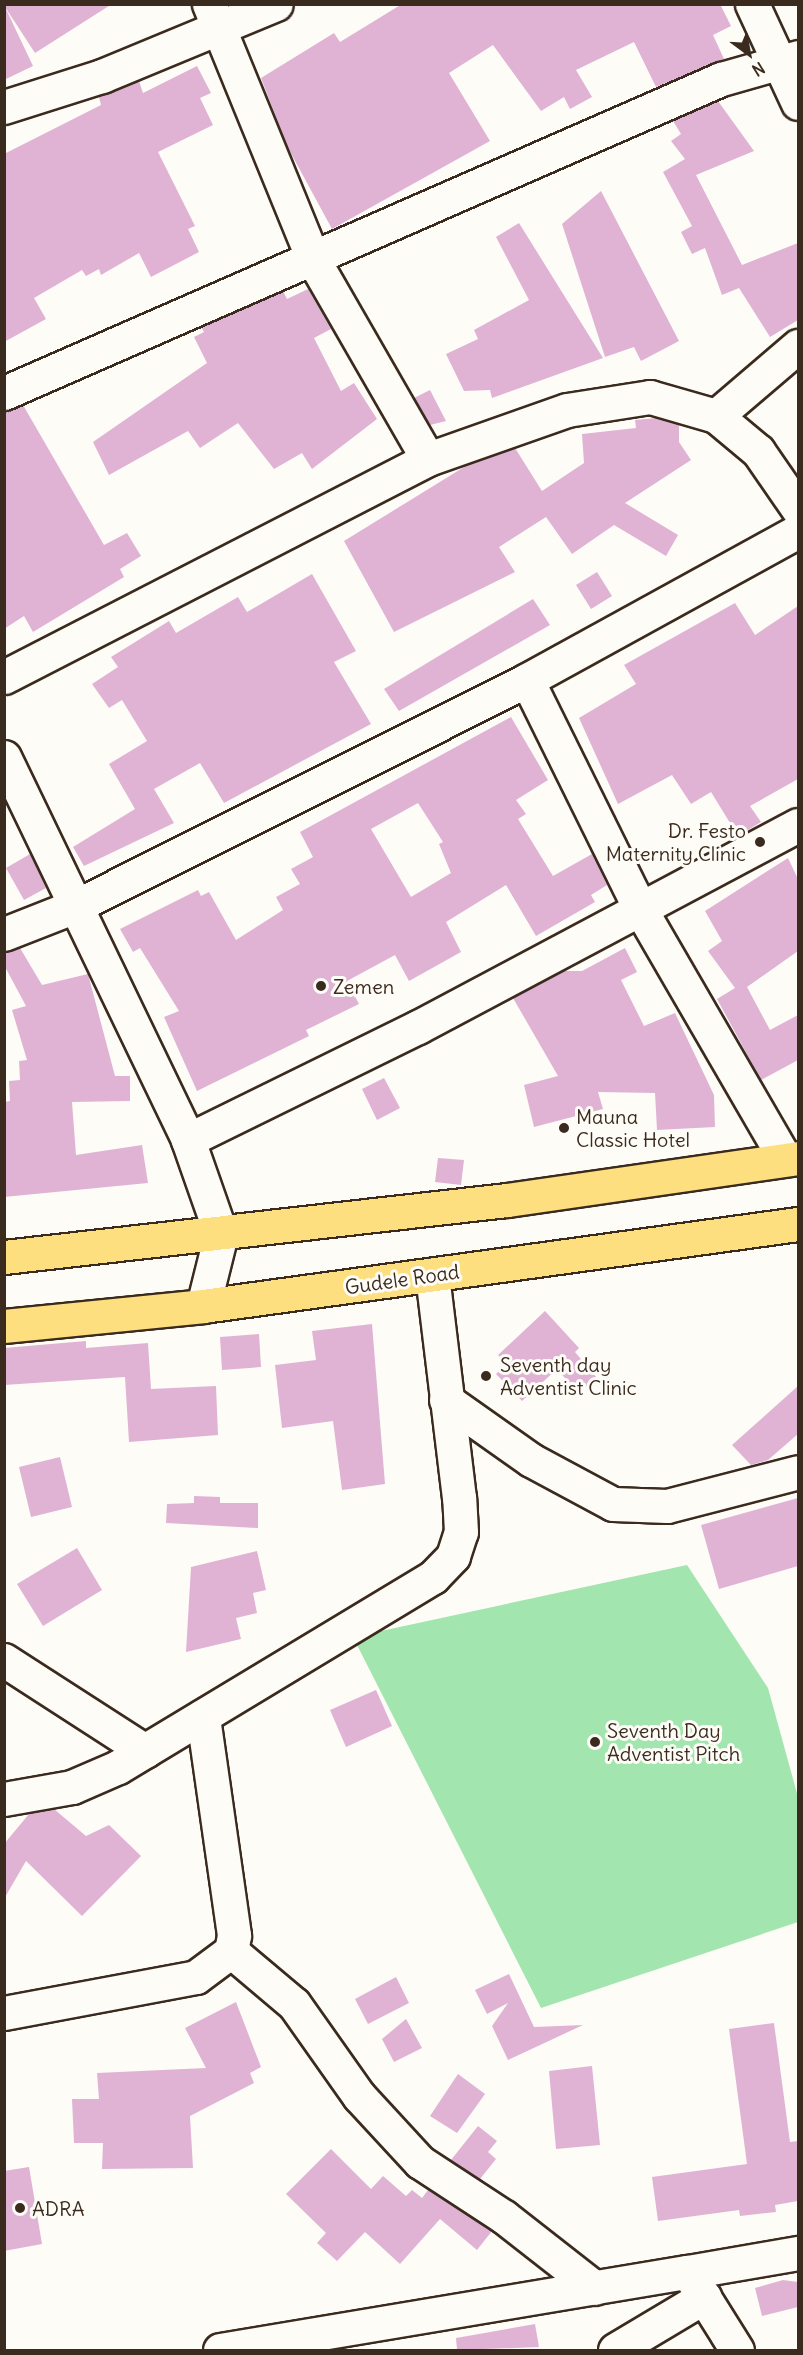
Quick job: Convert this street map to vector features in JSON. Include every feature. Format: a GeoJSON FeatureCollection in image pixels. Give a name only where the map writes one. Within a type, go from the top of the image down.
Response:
{"type":"FeatureCollection","features":[{"type":"Feature","properties":{"kind":"highway"},"geometry":{"type":"LineString","coordinates":[[4,1257],[221,1234],[792,1159]]}},
{"type":"Feature","properties":{"kind":"highway","name":"Gudele Road"},"geometry":{"type":"LineString","coordinates":[[4,1326],[203,1306],[798,1224]]}},
{"type":"Feature","properties":{"kind":"street"},"geometry":{"type":"LineString","coordinates":[[4,107],[102,76],[214,14],[276,4]]}},
{"type":"Feature","properties":{"kind":"street"},"geometry":{"type":"LineString","coordinates":[[752,4],[790,61],[798,103]]}},
{"type":"Feature","properties":{"kind":"street"},"geometry":{"type":"LineString","coordinates":[[214,14],[314,261],[428,459]]}},
{"type":"Feature","properties":{"kind":"street"},"geometry":{"type":"LineString","coordinates":[[4,393],[314,261],[721,79],[790,61]]}},
{"type":"Feature","properties":{"kind":"street"},"geometry":{"type":"LineString","coordinates":[[716,416],[798,346]]}},
{"type":"Feature","properties":{"kind":"street"},"geometry":{"type":"LineString","coordinates":[[4,677],[428,459],[567,410],[650,397],[716,416],[758,451],[798,509]]}},
{"type":"Feature","properties":{"kind":"street"},"geometry":{"type":"LineString","coordinates":[[4,934],[78,905],[527,680],[798,531]]}},
{"type":"Feature","properties":{"kind":"street"},"geometry":{"type":"LineString","coordinates":[[527,680],[639,907],[792,1159]]}},
{"type":"Feature","properties":{"kind":"street"},"geometry":{"type":"LineString","coordinates":[[4,757],[78,905],[188,1140],[221,1234],[203,1306]]}},
{"type":"Feature","properties":{"kind":"street"},"geometry":{"type":"LineString","coordinates":[[188,1140],[418,1027],[639,907],[798,825]]}},
{"type":"Feature","properties":{"kind":"street"},"geometry":{"type":"LineString","coordinates":[[4,1799],[94,1780],[434,1577],[453,1556],[461,1532],[432,1275]]}},
{"type":"Feature","properties":{"kind":"street"},"geometry":{"type":"LineString","coordinates":[[446,1400],[531,1461],[613,1504],[667,1506],[798,1472]]}},
{"type":"Feature","properties":{"kind":"street"},"geometry":{"type":"LineString","coordinates":[[4,1660],[145,1751]]}},
{"type":"Feature","properties":{"kind":"street"},"geometry":{"type":"LineString","coordinates":[[4,2013],[196,1977],[231,1951],[234,1935],[202,1716]]}},
{"type":"Feature","properties":{"kind":"street"},"geometry":{"type":"LineString","coordinates":[[231,1951],[294,2004],[359,2096],[420,2162],[504,2217],[595,2288]]}},
{"type":"Feature","properties":{"kind":"street"},"geometry":{"type":"LineString","coordinates":[[220,2350],[595,2288],[696,2284],[798,2253]]}},
{"type":"Feature","properties":{"kind":"street"},"geometry":{"type":"LineString","coordinates":[[615,2350],[696,2284]]}},
{"type":"Feature","properties":{"kind":"street"},"geometry":{"type":"LineString","coordinates":[[696,2284],[738,2350]]}},
{"type":"Feature","properties":{"kind":"green space","name":"Seventh Day Adventist Pitch"},"geometry":{"type":"Polygon","coordinates":[[[687,1565],[768,1688],[798,1797],[798,1922],[541,2008],[353,1637],[687,1565]]]}},
{"type":"Feature","properties":{"kind":"building"},"geometry":{"type":"Polygon","coordinates":[[[4,4],[112,4],[35,53],[5,7],[33,66],[4,80],[4,4]]]}},
{"type":"Feature","properties":{"kind":"building"},"geometry":{"type":"Polygon","coordinates":[[[402,4],[720,4],[731,26],[713,35],[724,59],[656,87],[634,42],[576,70],[592,97],[570,109],[564,97],[541,111],[493,45],[449,73],[490,141],[332,229],[287,146],[261,78],[334,33],[340,42],[402,4]]]}},
{"type":"Feature","properties":{"kind":"building"},"geometry":{"type":"Polygon","coordinates":[[[197,66],[211,93],[200,98],[213,125],[158,152],[195,226],[188,229],[199,252],[151,277],[139,253],[101,275],[99,269],[86,276],[82,270],[34,298],[46,319],[4,342],[4,154],[101,105],[99,97],[139,81],[143,93],[197,66]]]}},
{"type":"Feature","properties":{"kind":"building"},"geometry":{"type":"Polygon","coordinates":[[[718,101],[754,151],[696,175],[742,265],[798,243],[798,320],[770,337],[739,288],[722,295],[705,248],[692,254],[681,232],[692,226],[663,172],[685,159],[671,141],[681,134],[673,121],[718,101]]]}},
{"type":"Feature","properties":{"kind":"building"},"geometry":{"type":"Polygon","coordinates":[[[601,191],[679,341],[641,361],[634,347],[605,357],[562,224],[601,191]]]}},
{"type":"Feature","properties":{"kind":"building"},"geometry":{"type":"Polygon","coordinates":[[[519,223],[603,358],[492,398],[490,390],[464,391],[446,354],[478,339],[474,330],[529,300],[496,237],[519,223]]]}},
{"type":"Feature","properties":{"kind":"building"},"geometry":{"type":"Polygon","coordinates":[[[308,289],[331,329],[314,338],[341,391],[354,383],[377,419],[312,469],[302,453],[274,469],[238,423],[200,448],[188,431],[109,475],[93,442],[207,363],[194,337],[204,332],[201,327],[283,291],[287,299],[308,289]]]}},
{"type":"Feature","properties":{"kind":"building"},"geometry":{"type":"Polygon","coordinates":[[[430,390],[446,421],[430,425],[414,398],[430,390]]]}},
{"type":"Feature","properties":{"kind":"building"},"geometry":{"type":"Polygon","coordinates":[[[23,405],[104,545],[127,533],[141,556],[120,569],[124,577],[33,632],[24,616],[4,629],[4,414],[23,405]]]}},
{"type":"Feature","properties":{"kind":"building"},"geometry":{"type":"Polygon","coordinates":[[[656,418],[679,425],[679,442],[691,460],[625,503],[678,535],[666,556],[614,525],[572,554],[546,517],[499,547],[515,572],[394,632],[344,541],[469,464],[515,448],[542,491],[584,463],[582,434],[636,428],[635,420],[656,418]]]}},
{"type":"Feature","properties":{"kind":"building"},"geometry":{"type":"Polygon","coordinates":[[[597,572],[612,596],[591,609],[576,585],[597,572]]]}},
{"type":"Feature","properties":{"kind":"building"},"geometry":{"type":"Polygon","coordinates":[[[312,574],[356,651],[334,662],[371,724],[224,803],[200,763],[154,789],[174,823],[84,866],[73,847],[135,809],[109,764],[147,741],[122,700],[109,708],[92,684],[118,667],[111,657],[169,621],[176,633],[238,597],[247,612],[312,574]]]}},
{"type":"Feature","properties":{"kind":"building"},"geometry":{"type":"Polygon","coordinates":[[[533,599],[550,625],[399,711],[384,689],[533,599]]]}},
{"type":"Feature","properties":{"kind":"building"},"geometry":{"type":"Polygon","coordinates":[[[735,603],[755,635],[798,606],[798,779],[750,806],[761,822],[738,836],[711,792],[691,804],[672,775],[618,804],[579,718],[636,684],[624,665],[735,603]]]}},
{"type":"Feature","properties":{"kind":"building"},"geometry":{"type":"Polygon","coordinates":[[[511,717],[548,780],[516,800],[526,814],[518,819],[553,876],[592,854],[607,885],[591,895],[595,902],[536,936],[506,885],[446,922],[461,952],[409,981],[395,955],[347,981],[359,1004],[306,1030],[309,1036],[197,1091],[164,1017],[179,1011],[140,948],[133,952],[120,929],[198,890],[201,896],[209,892],[236,940],[283,910],[276,897],[300,884],[291,869],[313,857],[300,832],[511,717]],[[418,803],[371,829],[411,897],[451,873],[439,844],[443,842],[418,803]]]}},
{"type":"Feature","properties":{"kind":"building"},"geometry":{"type":"Polygon","coordinates":[[[30,854],[46,888],[24,900],[6,868],[30,854]]]}},
{"type":"Feature","properties":{"kind":"building"},"geometry":{"type":"Polygon","coordinates":[[[788,858],[798,879],[798,951],[747,987],[770,1030],[798,1015],[798,1060],[761,1080],[717,999],[735,988],[708,951],[722,941],[705,911],[788,858]]]}},
{"type":"Feature","properties":{"kind":"building"},"geometry":{"type":"Polygon","coordinates":[[[20,948],[42,985],[88,974],[115,1076],[130,1076],[130,1101],[72,1102],[76,1155],[142,1145],[148,1183],[4,1197],[4,1102],[10,1101],[9,1081],[20,1080],[19,1061],[27,1060],[12,1010],[26,1006],[4,965],[4,952],[20,948]]]}},
{"type":"Feature","properties":{"kind":"building"},"geometry":{"type":"Polygon","coordinates":[[[625,948],[637,972],[621,980],[644,1026],[675,1013],[714,1095],[715,1127],[657,1130],[655,1093],[598,1092],[603,1109],[534,1127],[524,1085],[558,1076],[513,998],[564,971],[582,971],[625,948]]]}},
{"type":"Feature","properties":{"kind":"building"},"geometry":{"type":"Polygon","coordinates":[[[384,1078],[400,1108],[377,1120],[362,1089],[384,1078]]]}},
{"type":"Feature","properties":{"kind":"building"},"geometry":{"type":"Polygon","coordinates":[[[438,1158],[464,1160],[461,1185],[435,1182],[438,1158]]]}},
{"type":"Feature","properties":{"kind":"building"},"geometry":{"type":"Polygon","coordinates":[[[545,1311],[579,1348],[575,1352],[597,1378],[578,1393],[557,1369],[522,1401],[496,1374],[507,1364],[498,1355],[545,1311]]]}},
{"type":"Feature","properties":{"kind":"building"},"geometry":{"type":"Polygon","coordinates":[[[372,1324],[385,1484],[342,1490],[333,1421],[282,1428],[275,1365],[316,1360],[312,1331],[372,1324]]]}},
{"type":"Feature","properties":{"kind":"building"},"geometry":{"type":"Polygon","coordinates":[[[259,1334],[261,1367],[222,1370],[220,1337],[259,1334]]]}},
{"type":"Feature","properties":{"kind":"building"},"geometry":{"type":"Polygon","coordinates":[[[86,1341],[86,1348],[148,1343],[151,1389],[216,1386],[218,1435],[129,1442],[125,1377],[4,1385],[4,1348],[86,1341]]]}},
{"type":"Feature","properties":{"kind":"building"},"geometry":{"type":"Polygon","coordinates":[[[798,1386],[798,1434],[768,1460],[751,1465],[732,1445],[798,1386]]]}},
{"type":"Feature","properties":{"kind":"building"},"geometry":{"type":"Polygon","coordinates":[[[60,1457],[72,1507],[31,1517],[19,1467],[60,1457]]]}},
{"type":"Feature","properties":{"kind":"building"},"geometry":{"type":"Polygon","coordinates":[[[194,1496],[220,1497],[220,1503],[258,1503],[258,1528],[166,1523],[167,1504],[194,1503],[194,1496]]]}},
{"type":"Feature","properties":{"kind":"building"},"geometry":{"type":"Polygon","coordinates":[[[798,1498],[798,1566],[719,1589],[701,1525],[798,1498]]]}},
{"type":"Feature","properties":{"kind":"building"},"geometry":{"type":"Polygon","coordinates":[[[77,1548],[102,1590],[43,1626],[17,1584],[77,1548]]]}},
{"type":"Feature","properties":{"kind":"building"},"geometry":{"type":"Polygon","coordinates":[[[257,1551],[266,1590],[253,1593],[257,1613],[236,1618],[241,1639],[186,1652],[191,1567],[257,1551]]]}},
{"type":"Feature","properties":{"kind":"building"},"geometry":{"type":"Polygon","coordinates":[[[376,1690],[392,1726],[346,1747],[330,1710],[376,1690]]]}},
{"type":"Feature","properties":{"kind":"building"},"geometry":{"type":"Polygon","coordinates":[[[54,1809],[86,1836],[109,1825],[141,1856],[82,1916],[26,1861],[4,1899],[4,1844],[29,1814],[54,1809]]]}},
{"type":"Feature","properties":{"kind":"building"},"geometry":{"type":"Polygon","coordinates":[[[509,1974],[534,2027],[583,2025],[508,2060],[492,2026],[508,2003],[487,2014],[475,1990],[509,1974]]]}},
{"type":"Feature","properties":{"kind":"building"},"geometry":{"type":"Polygon","coordinates":[[[396,1977],[409,2003],[368,2024],[355,1999],[396,1977]]]}},
{"type":"Feature","properties":{"kind":"building"},"geometry":{"type":"Polygon","coordinates":[[[236,2002],[261,2067],[250,2073],[254,2083],[190,2116],[193,2168],[102,2169],[103,2143],[74,2143],[72,2099],[99,2099],[97,2073],[206,2068],[185,2028],[236,2002]]]}},
{"type":"Feature","properties":{"kind":"building"},"geometry":{"type":"Polygon","coordinates":[[[406,2019],[422,2048],[394,2062],[382,2039],[406,2019]]]}},
{"type":"Feature","properties":{"kind":"building"},"geometry":{"type":"Polygon","coordinates":[[[774,2023],[790,2142],[798,2141],[798,2201],[775,2205],[776,2212],[740,2216],[739,2210],[658,2221],[652,2177],[747,2164],[729,2029],[774,2023]]]}},
{"type":"Feature","properties":{"kind":"building"},"geometry":{"type":"Polygon","coordinates":[[[592,2066],[600,2145],[556,2149],[549,2071],[592,2066]]]}},
{"type":"Feature","properties":{"kind":"building"},"geometry":{"type":"Polygon","coordinates":[[[458,2074],[485,2094],[457,2133],[430,2116],[458,2074]]]}},
{"type":"Feature","properties":{"kind":"building"},"geometry":{"type":"Polygon","coordinates":[[[478,2126],[497,2141],[488,2152],[496,2159],[480,2179],[451,2160],[478,2126]]]}},
{"type":"Feature","properties":{"kind":"building"},"geometry":{"type":"Polygon","coordinates":[[[331,2149],[371,2189],[383,2176],[406,2196],[412,2190],[422,2198],[428,2190],[492,2231],[477,2250],[440,2219],[400,2264],[365,2232],[337,2261],[317,2243],[326,2233],[286,2194],[331,2149]]]}},
{"type":"Feature","properties":{"kind":"building","name":"ADRA"},"geometry":{"type":"Polygon","coordinates":[[[29,2167],[42,2244],[4,2251],[4,2171],[29,2167]]]}},
{"type":"Feature","properties":{"kind":"building"},"geometry":{"type":"Polygon","coordinates":[[[783,2280],[798,2282],[798,2307],[762,2316],[755,2288],[783,2280]]]}},
{"type":"Feature","properties":{"kind":"building"},"geometry":{"type":"Polygon","coordinates":[[[535,2324],[539,2347],[457,2350],[456,2338],[535,2324]]]}},
{"type":"Feature","properties":{"kind":"place","name":"Dr. Festo Maternity Clinic"},"geometry":{"type":"Point","coordinates":[760,842]}},
{"type":"Feature","properties":{"kind":"place","name":"Zemen"},"geometry":{"type":"Point","coordinates":[321,986]}},
{"type":"Feature","properties":{"kind":"place","name":"Mauna Classic Hotel"},"geometry":{"type":"Point","coordinates":[564,1128]}},
{"type":"Feature","properties":{"kind":"place","name":"Seventh day Adventist Clinic"},"geometry":{"type":"Point","coordinates":[486,1376]}},
{"type":"Feature","properties":{"kind":"place","name":"Seventh Day Adventist Pitch"},"geometry":{"type":"Point","coordinates":[595,1742]}},
{"type":"Feature","properties":{"kind":"place","name":"ADRA"},"geometry":{"type":"Point","coordinates":[20,2208]}}]}
